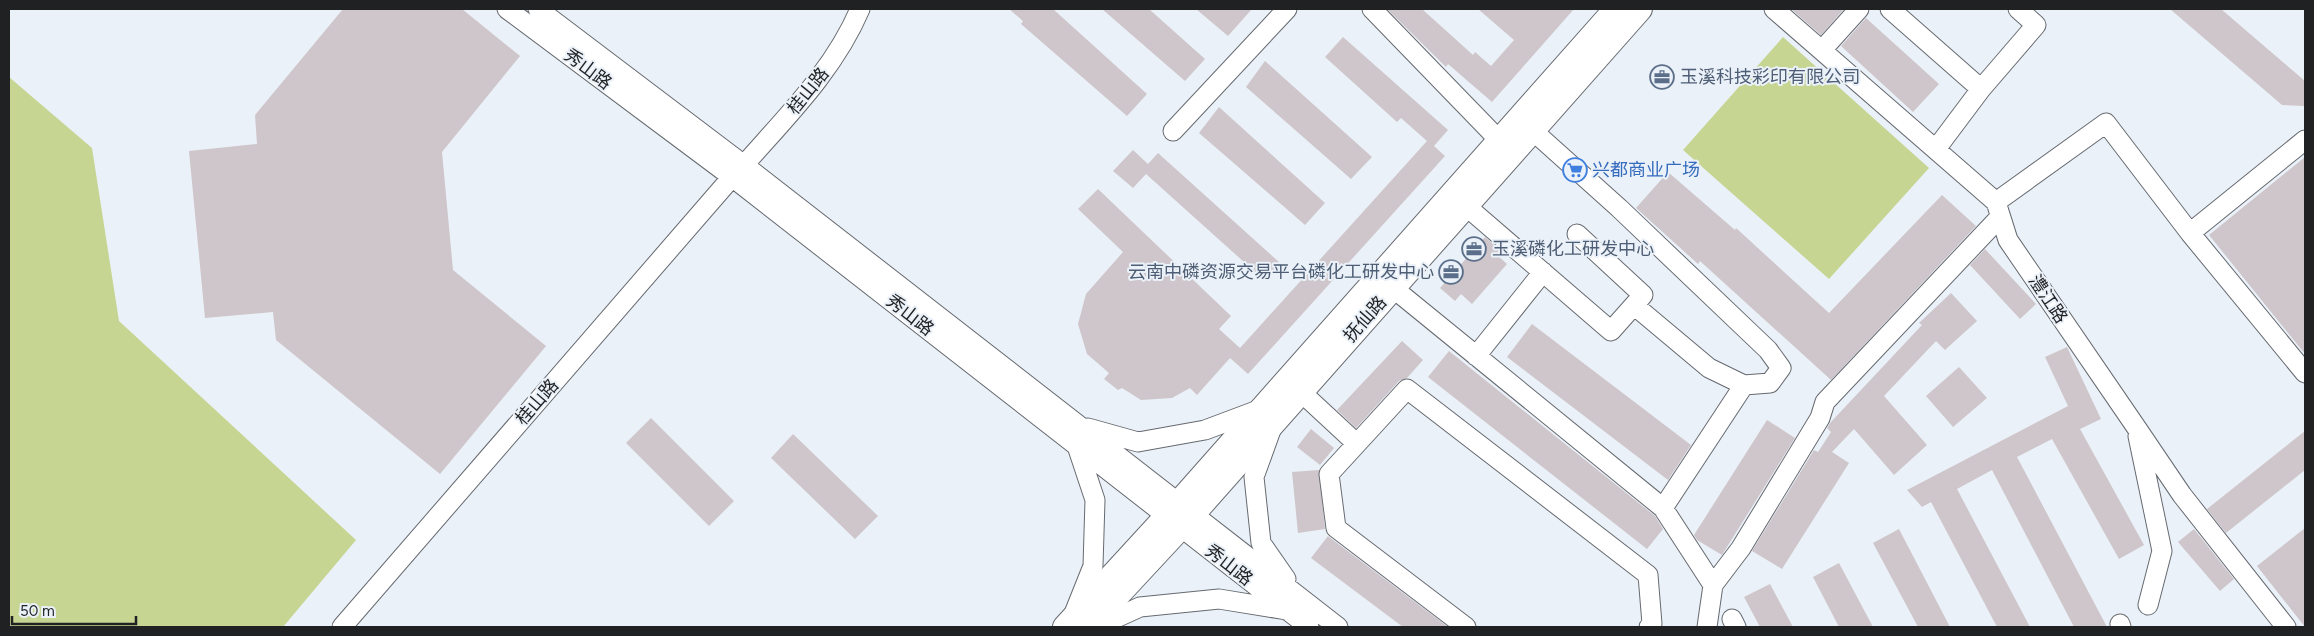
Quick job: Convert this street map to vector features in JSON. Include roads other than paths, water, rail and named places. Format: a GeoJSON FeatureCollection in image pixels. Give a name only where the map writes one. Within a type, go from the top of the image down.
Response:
{"type":"FeatureCollection","features":[{"type":"Feature","properties":{"kind":"main road","name":"抚仙路"},"geometry":{"type":"LineString","coordinates":[[1075,625],[1180,515],[1267,416],[1499,140],[1616,9]]}},
{"type":"Feature","properties":{"kind":"main road","name":"抚仙路"},"geometry":{"type":"LineString","coordinates":[[1267,416],[1302,392],[1640,9]]}},
{"type":"Feature","properties":{"kind":"street","name":"秀山路"},"geometry":{"type":"LineString","coordinates":[[507,9],[738,171],[1078,425],[1180,515],[1292,602],[1338,627]]}},
{"type":"Feature","properties":{"kind":"street","name":"秀山路"},"geometry":{"type":"LineString","coordinates":[[538,9],[1077,446],[1180,515]]}},
{"type":"Feature","properties":{"kind":"street","name":"桂山路"},"geometry":{"type":"LineString","coordinates":[[342,627],[738,171],[820,80],[854,24],[860,9]]}},
{"type":"Feature","properties":{"kind":"street"},"geometry":{"type":"LineString","coordinates":[[1173,131],[1287,9]]}},
{"type":"Feature","properties":{"kind":"street"},"geometry":{"type":"LineString","coordinates":[[1372,9],[1499,140]]}},
{"type":"Feature","properties":{"kind":"street","name":"澧江路"},"geometry":{"type":"LineString","coordinates":[[1774,9],[1936,150],[1998,209],[2008,240],[2182,494],[2286,627]]}},
{"type":"Feature","properties":{"kind":"street"},"geometry":{"type":"LineString","coordinates":[[1822,50],[1859,9]]}},
{"type":"Feature","properties":{"kind":"street"},"geometry":{"type":"LineString","coordinates":[[1890,9],[1981,89]]}},
{"type":"Feature","properties":{"kind":"street"},"geometry":{"type":"LineString","coordinates":[[1936,150],[1981,89],[2036,25],[2018,9]]}},
{"type":"Feature","properties":{"kind":"street"},"geometry":{"type":"LineString","coordinates":[[1707,627],[1713,585],[1741,548],[1820,418],[1825,402],[1998,209],[2106,123],[2190,233],[2305,372]]}},
{"type":"Feature","properties":{"kind":"street"},"geometry":{"type":"LineString","coordinates":[[1532,130],[1619,208],[1768,350],[1781,368],[1770,383],[1744,385],[1709,368],[1635,306]]}},
{"type":"Feature","properties":{"kind":"street"},"geometry":{"type":"LineString","coordinates":[[2190,233],[2305,140]]}},
{"type":"Feature","properties":{"kind":"street"},"geometry":{"type":"LineString","coordinates":[[1466,206],[1611,331],[1643,295],[1577,234]]}},
{"type":"Feature","properties":{"kind":"street"},"geometry":{"type":"LineString","coordinates":[[1476,356],[1543,272]]}},
{"type":"Feature","properties":{"kind":"street"},"geometry":{"type":"LineString","coordinates":[[1393,288],[1663,508],[1713,585]]}},
{"type":"Feature","properties":{"kind":"street"},"geometry":{"type":"LineString","coordinates":[[1663,508],[1744,385]]}},
{"type":"Feature","properties":{"kind":"street"},"geometry":{"type":"LineString","coordinates":[[1466,627],[1336,528],[1329,474],[1407,389],[1648,575],[1652,624],[1649,627]]}},
{"type":"Feature","properties":{"kind":"street"},"geometry":{"type":"LineString","coordinates":[[1302,392],[1356,443]]}},
{"type":"Feature","properties":{"kind":"street"},"geometry":{"type":"LineString","coordinates":[[1078,425],[1138,442],[1267,416],[1254,477],[1261,544],[1292,602]]}},
{"type":"Feature","properties":{"kind":"street"},"geometry":{"type":"LineString","coordinates":[[2136,427],[2162,551],[2148,605]]}},
{"type":"Feature","properties":{"kind":"street"},"geometry":{"type":"LineString","coordinates":[[1075,625],[1094,566],[1095,500],[1077,446]]}},
{"type":"Feature","properties":{"kind":"street"},"geometry":{"type":"LineString","coordinates":[[1096,627],[1140,607],[1218,599],[1292,602]]}},
{"type":"Feature","properties":{"kind":"street","name":"秀山路"},"geometry":{"type":"LineString","coordinates":[[1292,602],[1309,627]]}},
{"type":"Feature","properties":{"kind":"place","name":"玉溪科技彩印有限公司"},"geometry":{"type":"Point","coordinates":[1662,77]}},
{"type":"Feature","properties":{"kind":"place","name":"兴都商业广场"},"geometry":{"type":"Point","coordinates":[1575,170]}},
{"type":"Feature","properties":{"kind":"place","name":"玉溪磷化工研发中心"},"geometry":{"type":"Point","coordinates":[1474,249]}},
{"type":"Feature","properties":{"kind":"place","name":"云南中磷资源交易平台磷化工研发中心"},"geometry":{"type":"Point","coordinates":[1451,272]}}]}
